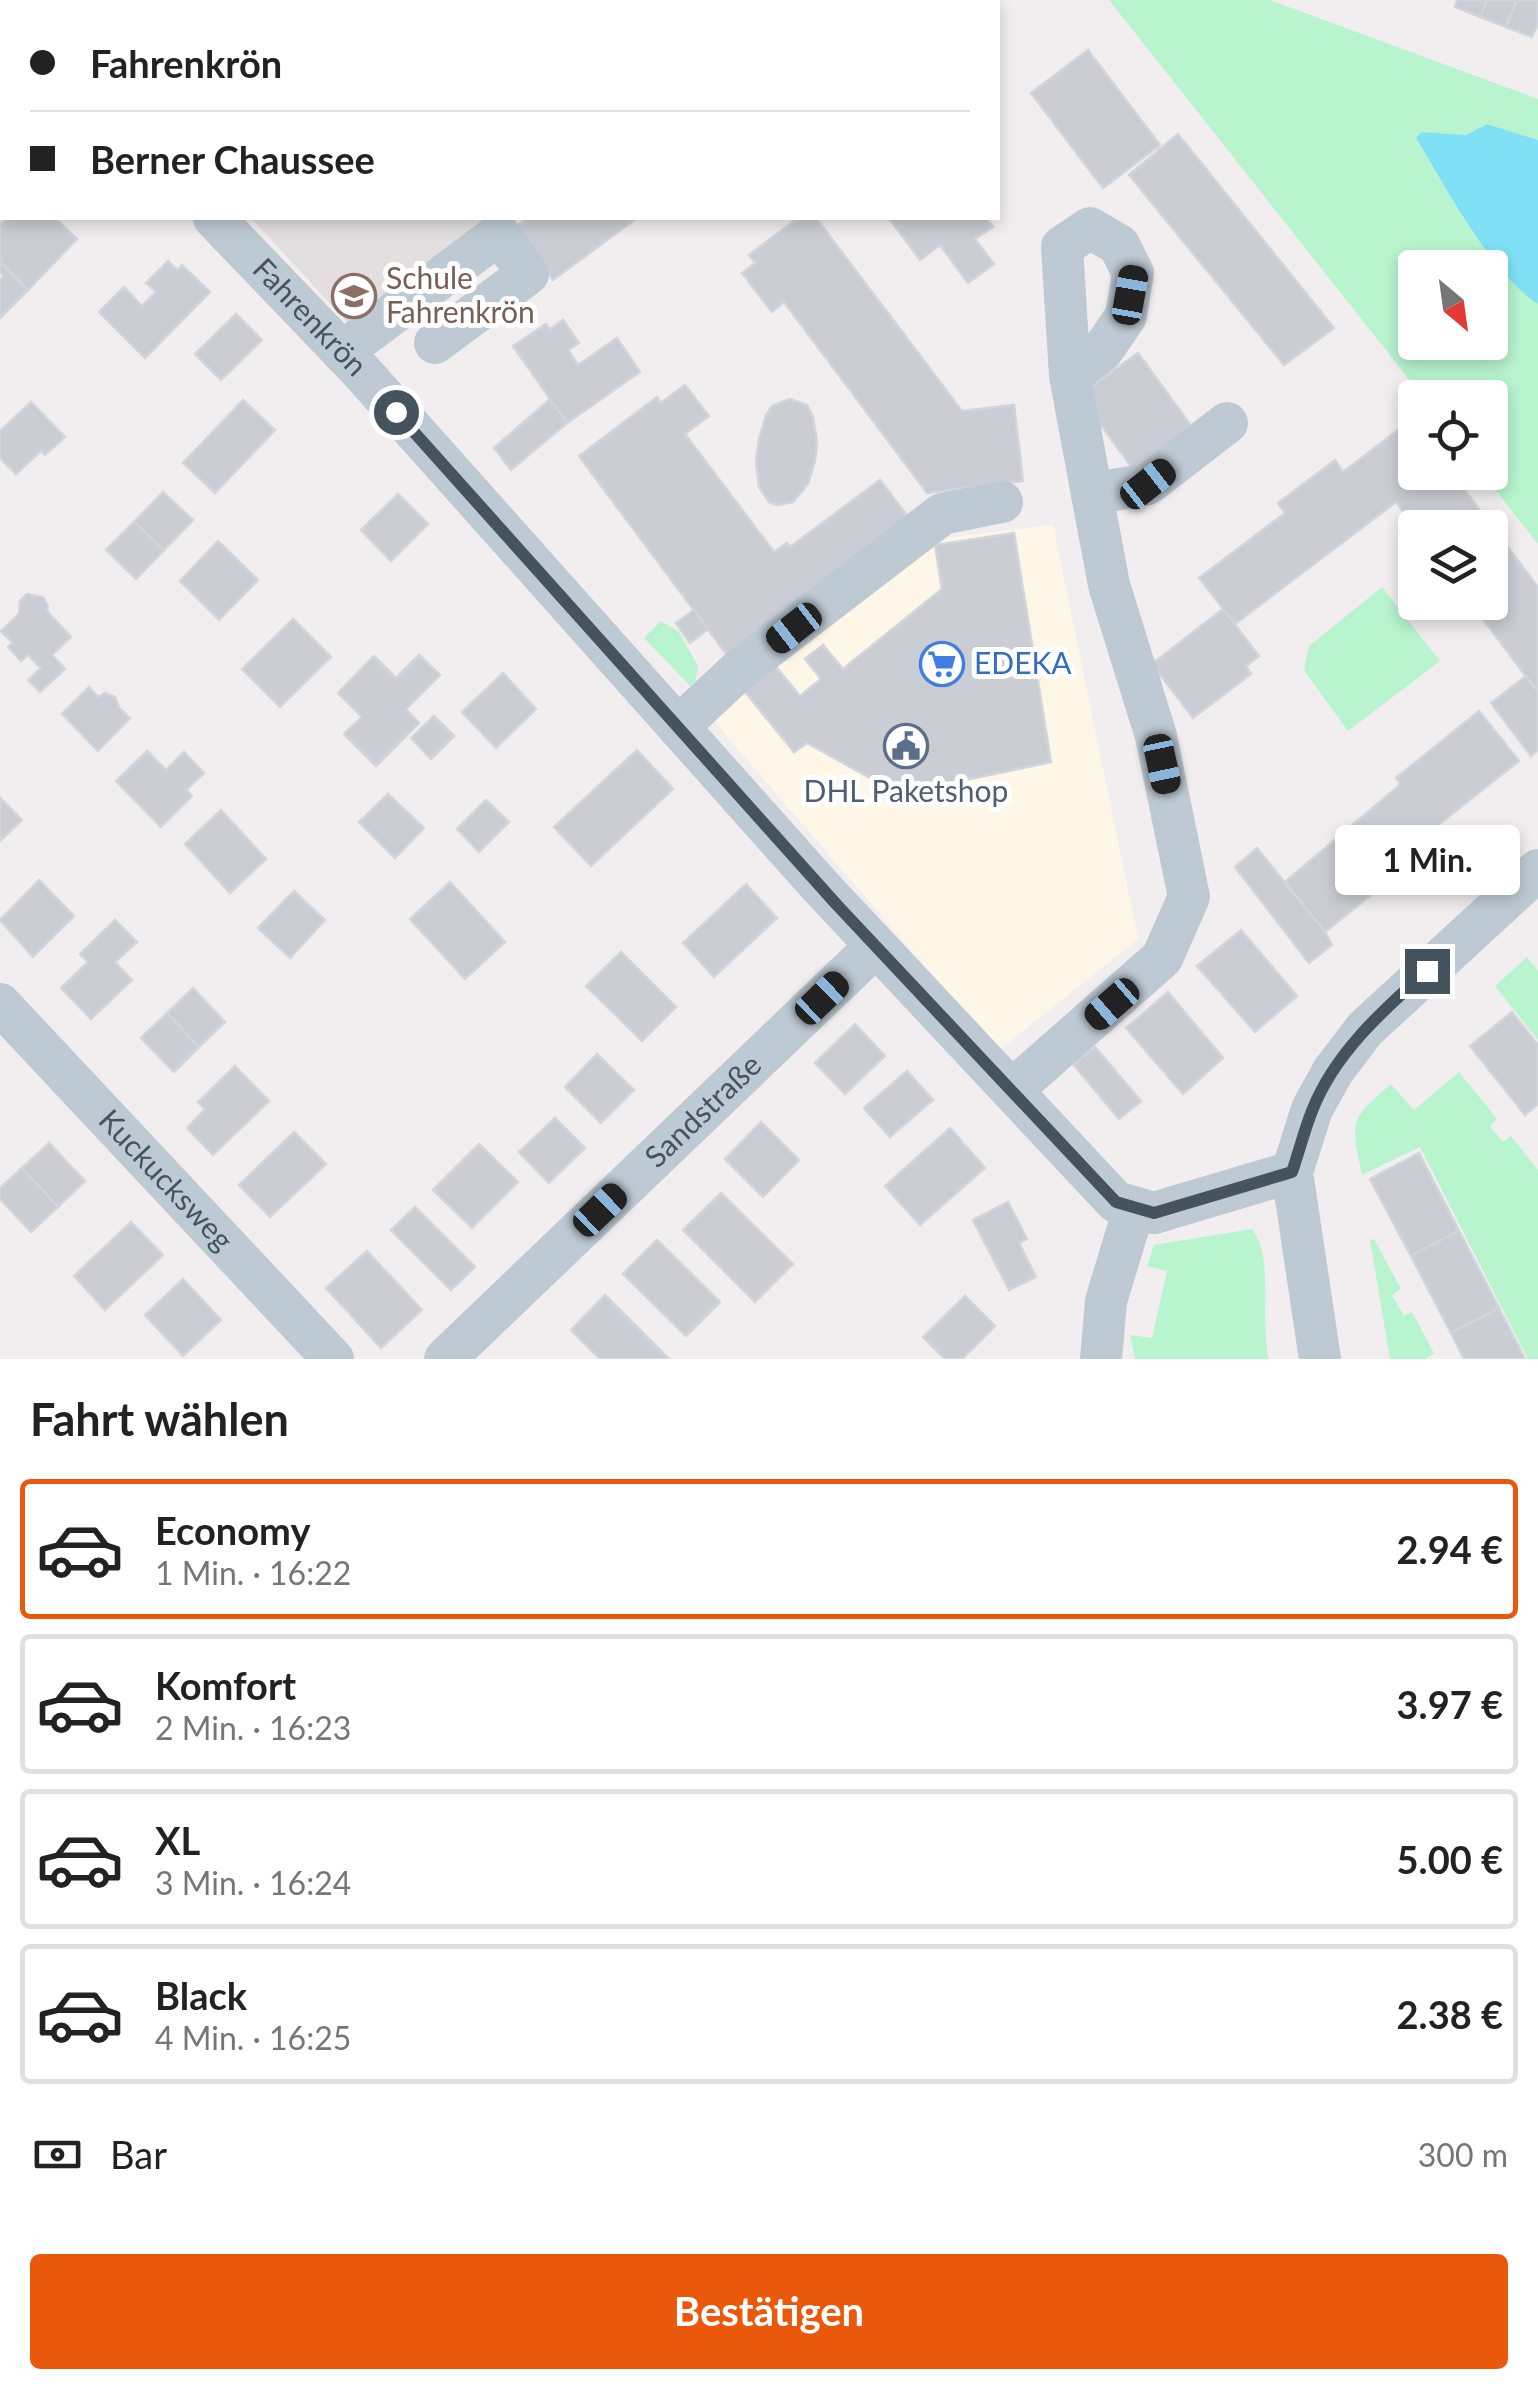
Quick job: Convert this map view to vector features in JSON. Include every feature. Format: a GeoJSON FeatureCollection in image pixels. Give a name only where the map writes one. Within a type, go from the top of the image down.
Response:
{"type":"FeatureCollection","features":[{"type":"Feature","properties":{"kind":"street","name":"Fahrenkrön"},"geometry":{"type":"LineString","coordinates":[[216,220],[342,352],[875,946],[1116,1202],[1134,1209]]}},
{"type":"Feature","properties":{"kind":"street"},"geometry":{"type":"LineString","coordinates":[[342,352],[510,226],[528,274],[435,343]]}},
{"type":"Feature","properties":{"kind":"street"},"geometry":{"type":"LineString","coordinates":[[1012,1090],[1162,958],[1189,897],[1156,736],[1109,586],[1070,376]]}},
{"type":"Feature","properties":{"kind":"street"},"geometry":{"type":"LineString","coordinates":[[1092,494],[1148,484],[1227,424]]}},
{"type":"Feature","properties":{"kind":"street"},"geometry":{"type":"LineString","coordinates":[[678,727],[739,670],[942,514],[1002,502]]}},
{"type":"Feature","properties":{"kind":"street"},"geometry":{"type":"LineString","coordinates":[[1320,1359],[1292,1172],[1312,1109],[1332,1070],[1365,1029],[1538,870]]}},
{"type":"Feature","properties":{"kind":"street","name":"Sandstraße"},"geometry":{"type":"LineString","coordinates":[[445,1359],[875,946]]}},
{"type":"Feature","properties":{"kind":"street","name":"Kuckucksweg"},"geometry":{"type":"LineString","coordinates":[[0,1004],[333,1359]]}},
{"type":"Feature","properties":{"kind":"street"},"geometry":{"type":"LineString","coordinates":[[1101,1359],[1106,1301],[1134,1209],[1154,1213],[1292,1172]]}},
{"type":"Feature","properties":{"kind":"shaded area","name":"Schule Fahrenkrön"},"geometry":{"type":"Polygon","coordinates":[[[253,220],[486,220],[348,323],[253,220]]]}},
{"type":"Feature","properties":{"kind":"shaded area"},"geometry":{"type":"Polygon","coordinates":[[[1053,525],[1138,939],[998,1051],[693,697],[898,544],[1053,525]]]}},
{"type":"Feature","properties":{"kind":"green space"},"geometry":{"type":"Polygon","coordinates":[[[1109,0],[1270,0],[1538,99],[1538,140],[1487,124],[1466,135],[1421,132],[1416,138],[1486,250],[1398,250],[1398,360],[1508,360],[1508,278],[1538,304],[1538,544],[1495,490],[1508,490],[1508,380],[1410,380],[1109,0]]]}},
{"type":"Feature","properties":{"kind":"green space"},"geometry":{"type":"Polygon","coordinates":[[[1382,587],[1398,607],[1398,620],[1408,620],[1440,661],[1348,731],[1304,670],[1309,646],[1382,587]]]}},
{"type":"Feature","properties":{"kind":"green space"},"geometry":{"type":"Polygon","coordinates":[[[661,621],[678,631],[698,666],[694,690],[644,638],[661,621]]]}},
{"type":"Feature","properties":{"kind":"green space"},"geometry":{"type":"Polygon","coordinates":[[[1527,957],[1538,971],[1538,1040],[1495,986],[1527,957]]]}},
{"type":"Feature","properties":{"kind":"green space"},"geometry":{"type":"Polygon","coordinates":[[[1459,1072],[1497,1119],[1490,1126],[1503,1142],[1511,1136],[1538,1170],[1538,1359],[1528,1359],[1420,1147],[1362,1175],[1355,1132],[1367,1106],[1391,1084],[1414,1110],[1459,1072]]]}},
{"type":"Feature","properties":{"kind":"green space"},"geometry":{"type":"Polygon","coordinates":[[[1252,1229],[1263,1256],[1269,1359],[1135,1359],[1130,1335],[1152,1338],[1167,1271],[1147,1266],[1154,1245],[1252,1229]]]}},
{"type":"Feature","properties":{"kind":"green space"},"geometry":{"type":"Polygon","coordinates":[[[1374,1239],[1401,1289],[1392,1295],[1404,1316],[1412,1312],[1434,1353],[1425,1359],[1390,1359],[1370,1240],[1374,1239]]]}},
{"type":"Feature","properties":{"kind":"water"},"geometry":{"type":"Polygon","coordinates":[[[1487,124],[1538,140],[1538,304],[1508,277],[1508,250],[1485,250],[1416,138],[1421,132],[1466,135],[1487,124]]]}},
{"type":"Feature","properties":{"kind":"building"},"geometry":{"type":"Polygon","coordinates":[[[1457,0],[1487,0],[1480,17],[1455,7],[1457,0]]]}},
{"type":"Feature","properties":{"kind":"building"},"geometry":{"type":"Polygon","coordinates":[[[1487,0],[1517,0],[1506,27],[1480,17],[1487,0]]]}},
{"type":"Feature","properties":{"kind":"building"},"geometry":{"type":"Polygon","coordinates":[[[1517,0],[1538,0],[1538,23],[1532,37],[1506,27],[1517,0]]]}},
{"type":"Feature","properties":{"kind":"building"},"geometry":{"type":"Polygon","coordinates":[[[1088,50],[1160,145],[1103,188],[1031,93],[1088,50]]]}},
{"type":"Feature","properties":{"kind":"building"},"geometry":{"type":"Polygon","coordinates":[[[1178,134],[1334,328],[1284,365],[1129,175],[1178,134]]]}},
{"type":"Feature","properties":{"kind":"building"},"geometry":{"type":"Polygon","coordinates":[[[5,220],[57,220],[77,239],[28,290],[0,262],[0,224],[5,220]]]}},
{"type":"Feature","properties":{"kind":"building"},"geometry":{"type":"Polygon","coordinates":[[[525,220],[634,220],[553,280],[515,227],[525,220]]]}},
{"type":"Feature","properties":{"kind":"building"},"geometry":{"type":"Polygon","coordinates":[[[795,220],[818,220],[962,411],[1014,405],[1023,481],[927,493],[784,302],[772,312],[742,273],[755,263],[749,255],[795,220]]]}},
{"type":"Feature","properties":{"kind":"building"},"geometry":{"type":"Polygon","coordinates":[[[890,220],[988,220],[993,227],[975,239],[994,264],[968,283],[940,245],[920,260],[890,220]]]}},
{"type":"Feature","properties":{"kind":"building"},"geometry":{"type":"Polygon","coordinates":[[[168,261],[177,270],[182,265],[210,292],[145,358],[99,312],[124,287],[142,306],[156,292],[146,283],[168,261]]]}},
{"type":"Feature","properties":{"kind":"building"},"geometry":{"type":"Polygon","coordinates":[[[0,262],[28,290],[0,318],[0,280],[4,276],[0,262]]]}},
{"type":"Feature","properties":{"kind":"building"},"geometry":{"type":"Polygon","coordinates":[[[236,314],[262,340],[221,380],[195,354],[236,314]]]}},
{"type":"Feature","properties":{"kind":"building"},"geometry":{"type":"Polygon","coordinates":[[[563,320],[579,343],[568,350],[578,365],[617,338],[640,372],[567,423],[513,346],[546,324],[550,329],[563,320]]]}},
{"type":"Feature","properties":{"kind":"building"},"geometry":{"type":"Polygon","coordinates":[[[1138,353],[1192,427],[1133,469],[1079,395],[1138,353]]]}},
{"type":"Feature","properties":{"kind":"building"},"geometry":{"type":"Polygon","coordinates":[[[685,385],[709,416],[685,434],[774,552],[787,543],[790,547],[880,480],[909,518],[733,663],[579,456],[657,397],[661,403],[685,385]]]}},
{"type":"Feature","properties":{"kind":"building"},"geometry":{"type":"Polygon","coordinates":[[[550,399],[567,423],[511,470],[494,448],[550,399]]]}},
{"type":"Feature","properties":{"kind":"building"},"geometry":{"type":"Polygon","coordinates":[[[790,399],[807,405],[813,417],[815,461],[808,484],[793,502],[777,505],[769,502],[759,487],[756,461],[766,415],[772,406],[790,399]]]}},
{"type":"Feature","properties":{"kind":"building"},"geometry":{"type":"Polygon","coordinates":[[[243,400],[275,430],[215,493],[183,463],[243,400]]]}},
{"type":"Feature","properties":{"kind":"building"},"geometry":{"type":"Polygon","coordinates":[[[31,402],[65,437],[45,455],[41,451],[16,474],[0,458],[0,431],[31,402]]]}},
{"type":"Feature","properties":{"kind":"building"},"geometry":{"type":"Polygon","coordinates":[[[1398,430],[1398,490],[1465,490],[1480,510],[1402,510],[1396,502],[1235,624],[1199,578],[1285,513],[1278,503],[1335,460],[1343,472],[1398,430]]]}},
{"type":"Feature","properties":{"kind":"building"},"geometry":{"type":"Polygon","coordinates":[[[163,492],[193,520],[164,550],[134,522],[163,492]]]}},
{"type":"Feature","properties":{"kind":"building"},"geometry":{"type":"Polygon","coordinates":[[[398,494],[428,524],[391,561],[361,530],[398,494]]]}},
{"type":"Feature","properties":{"kind":"building"},"geometry":{"type":"Polygon","coordinates":[[[134,522],[164,550],[136,579],[106,550],[134,522]]]}},
{"type":"Feature","properties":{"kind":"building","name":"EDEKA"},"geometry":{"type":"Polygon","coordinates":[[[1014,533],[1051,762],[899,794],[807,743],[794,752],[737,682],[768,657],[800,696],[821,679],[805,659],[823,645],[843,669],[942,589],[935,545],[1014,533]]]}},
{"type":"Feature","properties":{"kind":"building"},"geometry":{"type":"Polygon","coordinates":[[[218,541],[258,580],[219,620],[180,581],[218,541]]]}},
{"type":"Feature","properties":{"kind":"building"},"geometry":{"type":"Polygon","coordinates":[[[1508,547],[1538,587],[1538,692],[1484,620],[1508,620],[1508,547]]]}},
{"type":"Feature","properties":{"kind":"building"},"geometry":{"type":"Polygon","coordinates":[[[27,594],[43,597],[47,611],[71,637],[52,655],[65,669],[40,692],[28,680],[41,668],[28,655],[21,661],[8,647],[13,643],[1,631],[19,614],[20,601],[27,594]]]}},
{"type":"Feature","properties":{"kind":"building"},"geometry":{"type":"Polygon","coordinates":[[[1223,609],[1259,656],[1246,666],[1251,674],[1193,718],[1152,664],[1223,609]]]}},
{"type":"Feature","properties":{"kind":"building"},"geometry":{"type":"Polygon","coordinates":[[[694,610],[708,629],[690,643],[676,623],[694,610]]]}},
{"type":"Feature","properties":{"kind":"building"},"geometry":{"type":"Polygon","coordinates":[[[293,619],[331,657],[280,707],[242,669],[293,619]]]}},
{"type":"Feature","properties":{"kind":"building"},"geometry":{"type":"Polygon","coordinates":[[[419,655],[440,675],[406,709],[419,723],[376,766],[344,734],[362,717],[338,693],[374,656],[396,678],[419,655]]]}},
{"type":"Feature","properties":{"kind":"building"},"geometry":{"type":"Polygon","coordinates":[[[503,673],[536,709],[496,748],[462,712],[503,673]]]}},
{"type":"Feature","properties":{"kind":"building"},"geometry":{"type":"Polygon","coordinates":[[[1526,676],[1538,692],[1538,750],[1531,756],[1491,703],[1526,676]]]}},
{"type":"Feature","properties":{"kind":"building"},"geometry":{"type":"Polygon","coordinates":[[[89,687],[98,697],[105,693],[115,697],[119,708],[130,718],[98,751],[62,714],[89,687]]]}},
{"type":"Feature","properties":{"kind":"building"},"geometry":{"type":"Polygon","coordinates":[[[1479,711],[1519,761],[1419,840],[1427,850],[1325,932],[1285,882],[1401,784],[1396,778],[1479,711]]]}},
{"type":"Feature","properties":{"kind":"building"},"geometry":{"type":"Polygon","coordinates":[[[434,716],[454,736],[431,759],[411,738],[434,716]]]}},
{"type":"Feature","properties":{"kind":"building"},"geometry":{"type":"Polygon","coordinates":[[[637,750],[673,789],[591,866],[554,827],[637,750]]]}},
{"type":"Feature","properties":{"kind":"building"},"geometry":{"type":"Polygon","coordinates":[[[147,751],[166,770],[184,752],[204,773],[186,790],[192,796],[161,827],[116,781],[147,751]]]}},
{"type":"Feature","properties":{"kind":"building"},"geometry":{"type":"Polygon","coordinates":[[[388,794],[424,828],[395,858],[359,822],[388,794]]]}},
{"type":"Feature","properties":{"kind":"building"},"geometry":{"type":"Polygon","coordinates":[[[0,798],[22,820],[0,841],[0,798]]]}},
{"type":"Feature","properties":{"kind":"building"},"geometry":{"type":"Polygon","coordinates":[[[486,800],[509,822],[479,852],[457,829],[486,800]]]}},
{"type":"Feature","properties":{"kind":"building"},"geometry":{"type":"Polygon","coordinates":[[[221,810],[266,859],[230,893],[185,844],[221,810]]]}},
{"type":"Feature","properties":{"kind":"building"},"geometry":{"type":"Polygon","coordinates":[[[1257,848],[1332,945],[1309,963],[1235,867],[1257,848]]]}},
{"type":"Feature","properties":{"kind":"building"},"geometry":{"type":"Polygon","coordinates":[[[39,880],[74,916],[33,957],[0,920],[39,880]]]}},
{"type":"Feature","properties":{"kind":"building"},"geometry":{"type":"Polygon","coordinates":[[[450,882],[505,942],[465,979],[410,919],[450,882]]]}},
{"type":"Feature","properties":{"kind":"building"},"geometry":{"type":"Polygon","coordinates":[[[746,884],[777,918],[714,977],[683,943],[746,884]]]}},
{"type":"Feature","properties":{"kind":"building"},"geometry":{"type":"Polygon","coordinates":[[[294,891],[325,920],[290,958],[258,928],[294,891]]]}},
{"type":"Feature","properties":{"kind":"building"},"geometry":{"type":"Polygon","coordinates":[[[115,920],[137,942],[115,962],[132,980],[91,1019],[61,988],[88,962],[80,954],[115,920]]]}},
{"type":"Feature","properties":{"kind":"building"},"geometry":{"type":"Polygon","coordinates":[[[1241,930],[1297,996],[1255,1032],[1197,966],[1241,930]]]}},
{"type":"Feature","properties":{"kind":"building"},"geometry":{"type":"Polygon","coordinates":[[[621,952],[676,1007],[642,1041],[586,986],[621,952]]]}},
{"type":"Feature","properties":{"kind":"building"},"geometry":{"type":"Polygon","coordinates":[[[193,988],[225,1022],[199,1047],[167,1013],[193,988]]]}},
{"type":"Feature","properties":{"kind":"building"},"geometry":{"type":"Polygon","coordinates":[[[1168,992],[1223,1058],[1183,1094],[1126,1028],[1168,992]]]}},
{"type":"Feature","properties":{"kind":"building"},"geometry":{"type":"Polygon","coordinates":[[[1512,1012],[1538,1045],[1538,1104],[1525,1115],[1470,1046],[1512,1012]]]}},
{"type":"Feature","properties":{"kind":"building"},"geometry":{"type":"Polygon","coordinates":[[[167,1013],[199,1047],[174,1072],[141,1038],[167,1013]]]}},
{"type":"Feature","properties":{"kind":"building"},"geometry":{"type":"Polygon","coordinates":[[[855,1024],[885,1056],[845,1094],[815,1063],[855,1024]]]}},
{"type":"Feature","properties":{"kind":"building"},"geometry":{"type":"Polygon","coordinates":[[[1095,1047],[1141,1101],[1119,1119],[1073,1064],[1095,1047]]]}},
{"type":"Feature","properties":{"kind":"building"},"geometry":{"type":"Polygon","coordinates":[[[597,1054],[634,1090],[601,1123],[565,1087],[597,1054]]]}},
{"type":"Feature","properties":{"kind":"building"},"geometry":{"type":"Polygon","coordinates":[[[235,1066],[269,1101],[213,1155],[187,1128],[205,1109],[198,1102],[235,1066]]]}},
{"type":"Feature","properties":{"kind":"building"},"geometry":{"type":"Polygon","coordinates":[[[907,1071],[933,1100],[890,1137],[864,1108],[907,1071]]]}},
{"type":"Feature","properties":{"kind":"building"},"geometry":{"type":"Polygon","coordinates":[[[555,1118],[585,1148],[549,1183],[519,1152],[555,1118]]]}},
{"type":"Feature","properties":{"kind":"building"},"geometry":{"type":"Polygon","coordinates":[[[761,1122],[799,1160],[763,1197],[725,1159],[761,1122]]]}},
{"type":"Feature","properties":{"kind":"building"},"geometry":{"type":"Polygon","coordinates":[[[950,1128],[985,1168],[920,1225],[885,1186],[950,1128]]]}},
{"type":"Feature","properties":{"kind":"building"},"geometry":{"type":"Polygon","coordinates":[[[294,1132],[326,1164],[270,1217],[239,1185],[294,1132]]]}},
{"type":"Feature","properties":{"kind":"building"},"geometry":{"type":"Polygon","coordinates":[[[49,1143],[85,1181],[58,1207],[22,1168],[49,1143]]]}},
{"type":"Feature","properties":{"kind":"building"},"geometry":{"type":"Polygon","coordinates":[[[479,1144],[518,1182],[472,1228],[433,1190],[479,1144]]]}},
{"type":"Feature","properties":{"kind":"building"},"geometry":{"type":"Polygon","coordinates":[[[1419,1153],[1459,1231],[1411,1256],[1370,1179],[1419,1153]]]}},
{"type":"Feature","properties":{"kind":"building"},"geometry":{"type":"Polygon","coordinates":[[[22,1168],[58,1207],[31,1232],[0,1199],[0,1188],[22,1168]]]}},
{"type":"Feature","properties":{"kind":"building"},"geometry":{"type":"Polygon","coordinates":[[[721,1193],[793,1264],[755,1302],[683,1230],[721,1193]]]}},
{"type":"Feature","properties":{"kind":"building"},"geometry":{"type":"Polygon","coordinates":[[[1008,1202],[1027,1239],[1019,1243],[1036,1277],[1009,1290],[973,1220],[1008,1202]]]}},
{"type":"Feature","properties":{"kind":"building"},"geometry":{"type":"Polygon","coordinates":[[[415,1207],[475,1267],[451,1290],[391,1230],[415,1207]]]}},
{"type":"Feature","properties":{"kind":"building"},"geometry":{"type":"Polygon","coordinates":[[[131,1222],[163,1255],[105,1310],[74,1276],[131,1222]]]}},
{"type":"Feature","properties":{"kind":"building"},"geometry":{"type":"Polygon","coordinates":[[[1459,1231],[1499,1308],[1451,1333],[1411,1256],[1459,1231]]]}},
{"type":"Feature","properties":{"kind":"building"},"geometry":{"type":"Polygon","coordinates":[[[657,1240],[720,1302],[686,1336],[623,1274],[657,1240]]]}},
{"type":"Feature","properties":{"kind":"building"},"geometry":{"type":"Polygon","coordinates":[[[367,1251],[422,1310],[381,1348],[326,1288],[367,1251]]]}},
{"type":"Feature","properties":{"kind":"building"},"geometry":{"type":"Polygon","coordinates":[[[183,1279],[221,1320],[183,1356],[145,1315],[183,1279]]]}},
{"type":"Feature","properties":{"kind":"building"},"geometry":{"type":"Polygon","coordinates":[[[605,1295],[669,1359],[600,1359],[571,1330],[605,1295]]]}},
{"type":"Feature","properties":{"kind":"building"},"geometry":{"type":"Polygon","coordinates":[[[965,1296],[995,1326],[962,1359],[945,1359],[923,1337],[965,1296]]]}},
{"type":"Feature","properties":{"kind":"building"},"geometry":{"type":"Polygon","coordinates":[[[1499,1308],[1525,1359],[1464,1359],[1451,1333],[1499,1308]]]}},
{"type":"Feature","properties":{"kind":"place","name":"Schule Fahrenkrön"},"geometry":{"type":"Point","coordinates":[354,296]}},
{"type":"Feature","properties":{"kind":"place","name":"EDEKA"},"geometry":{"type":"Point","coordinates":[942,664]}},
{"type":"Feature","properties":{"kind":"place","name":"DHL Paketshop"},"geometry":{"type":"Point","coordinates":[906,746]}},
{"type":"Feature","properties":{"kind":"route"},"geometry":{"type":"LineString","coordinates":[[396,412],[837,905],[1116,1202],[1154,1213],[1292,1172],[1312,1109],[1332,1070],[1365,1029],[1427,971]]}}]}
